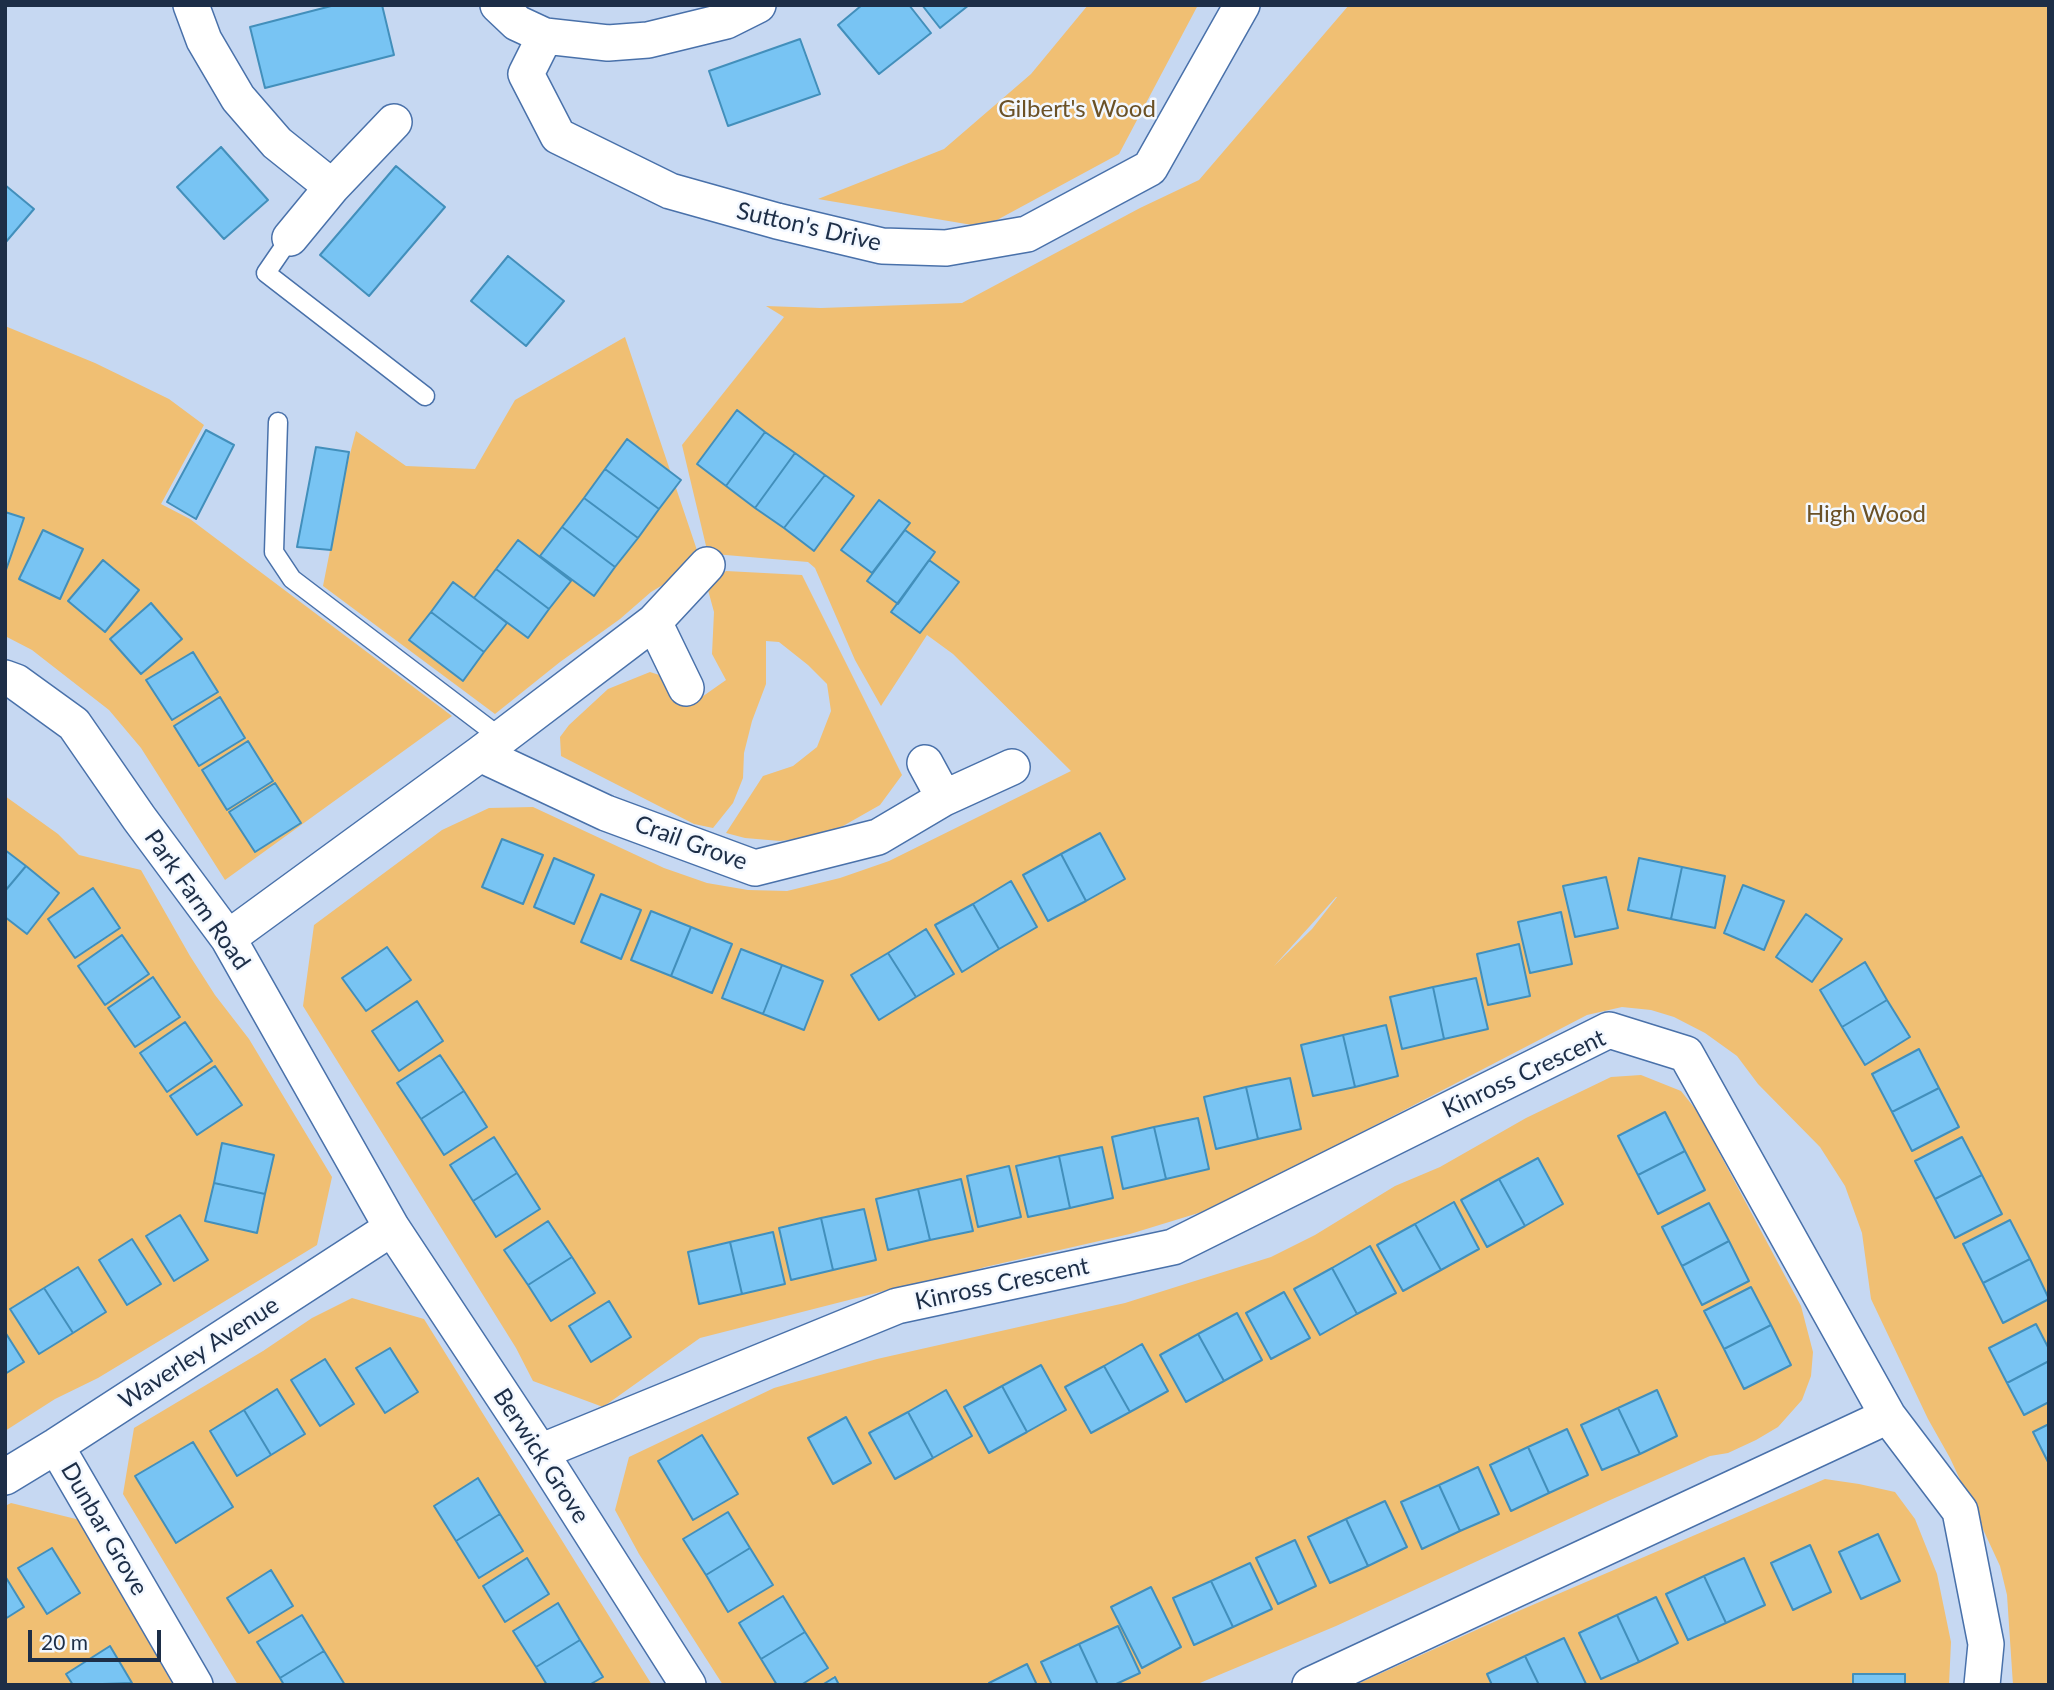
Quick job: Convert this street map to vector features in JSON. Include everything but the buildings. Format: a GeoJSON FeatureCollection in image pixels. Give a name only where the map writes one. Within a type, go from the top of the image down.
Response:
{"type":"FeatureCollection","features":[{"type":"Feature","properties":{"kind":"street"},"geometry":{"type":"LineString","coordinates":[[191,5],[204,40],[238,98],[277,143],[332,187]]}},
{"type":"Feature","properties":{"kind":"street"},"geometry":{"type":"LineString","coordinates":[[498,5],[517,23],[545,36],[608,43],[648,40],[707,15],[726,21],[758,5]]}},
{"type":"Feature","properties":{"kind":"street","name":"Sutton's Drive"},"geometry":{"type":"LineString","coordinates":[[545,36],[526,74],[558,136],[670,191],[776,221],[882,246],[946,248],[1027,234],[1150,168],[1242,5]]}},
{"type":"Feature","properties":{"kind":"street"},"geometry":{"type":"LineString","coordinates":[[290,238],[332,187],[394,122]]}},
{"type":"Feature","properties":{"kind":"street"},"geometry":{"type":"LineString","coordinates":[[228,938],[654,622],[707,565]]}},
{"type":"Feature","properties":{"kind":"street"},"geometry":{"type":"LineString","coordinates":[[654,622],[686,688]]}},
{"type":"Feature","properties":{"kind":"street","name":"Park Farm Road"},"geometry":{"type":"LineString","coordinates":[[5,678],[16,682],[74,724],[139,818],[228,938],[392,1228]]}},
{"type":"Feature","properties":{"kind":"street","name":"Crail Grove"},"geometry":{"type":"LineString","coordinates":[[490,746],[606,813],[755,868],[878,837],[944,798],[1012,767]]}},
{"type":"Feature","properties":{"kind":"street"},"geometry":{"type":"LineString","coordinates":[[925,763],[944,798]]}},
{"type":"Feature","properties":{"kind":"street","name":"Kinross Crescent"},"geometry":{"type":"LineString","coordinates":[[540,1452],[897,1306],[1173,1247],[1609,1030],[1686,1054],[1888,1416],[1960,1511],[1986,1644],[1982,1685]]}},
{"type":"Feature","properties":{"kind":"street","name":"Waverley Avenue"},"geometry":{"type":"LineString","coordinates":[[5,1477],[392,1228]]}},
{"type":"Feature","properties":{"kind":"street","name":"Berwick Grove"},"geometry":{"type":"LineString","coordinates":[[392,1228],[540,1452],[688,1685]]}},
{"type":"Feature","properties":{"kind":"street"},"geometry":{"type":"LineString","coordinates":[[1310,1685],[1888,1416]]}},
{"type":"Feature","properties":{"kind":"street","name":"Dunbar Grove"},"geometry":{"type":"LineString","coordinates":[[56,1446],[195,1685]]}},
{"type":"Feature","properties":{"kind":"lane"},"geometry":{"type":"LineString","coordinates":[[290,238],[266,273],[425,396]]}},
{"type":"Feature","properties":{"kind":"lane"},"geometry":{"type":"LineString","coordinates":[[278,422],[274,552],[292,579],[490,746]]}},
{"type":"Feature","properties":{"kind":"green space","name":"Gilbert's Wood"},"geometry":{"type":"Polygon","coordinates":[[[1088,5],[1198,5],[1119,154],[984,227],[818,199],[944,149],[1031,74],[1088,5]]]}},
{"type":"Feature","properties":{"kind":"green space","name":"High Wood"},"geometry":{"type":"Polygon","coordinates":[[[1349,5],[2049,5],[2049,1685],[2013,1685],[2007,1595],[2000,1566],[1871,1299],[1862,1233],[1845,1186],[1820,1147],[1758,1084],[1737,1056],[1705,1033],[1674,1017],[1651,1010],[1622,1007],[1587,1015],[1218,1207],[1130,1234],[985,1267],[940,1281],[888,1290],[700,1338],[603,1407],[533,1381],[516,1348],[303,1006],[314,925],[442,830],[489,808],[533,807],[664,868],[707,883],[748,890],[787,891],[840,878],[889,861],[1071,771],[953,654],[927,635],[881,706],[855,660],[815,568],[808,562],[714,554],[707,550],[682,445],[784,317],[766,306],[821,308],[962,303],[1140,208],[1199,180],[1349,5]],[[1337,897],[1274,966],[1312,929],[1337,897]]]}},
{"type":"Feature","properties":{"kind":"green space"},"geometry":{"type":"Polygon","coordinates":[[[5,326],[95,363],[169,399],[204,425],[161,504],[190,519],[452,716],[225,880],[141,748],[109,710],[32,650],[5,636],[5,326]]]}},
{"type":"Feature","properties":{"kind":"green space"},"geometry":{"type":"Polygon","coordinates":[[[625,337],[701,562],[651,592],[620,619],[495,714],[323,586],[356,431],[406,466],[475,469],[515,400],[625,337]]]}},
{"type":"Feature","properties":{"kind":"green space"},"geometry":{"type":"Polygon","coordinates":[[[726,571],[802,575],[902,775],[880,805],[843,826],[813,837],[780,841],[745,838],[726,833],[763,776],[793,766],[817,747],[831,711],[827,684],[779,642],[766,641],[766,684],[744,753],[743,778],[733,803],[713,828],[694,824],[561,756],[560,737],[569,725],[608,689],[650,672],[684,683],[699,699],[726,680],[712,654],[714,612],[708,590],[726,571]]]}},
{"type":"Feature","properties":{"kind":"green space"},"geometry":{"type":"Polygon","coordinates":[[[5,796],[58,834],[79,855],[141,870],[190,956],[215,995],[249,1039],[332,1177],[317,1245],[5,1431],[5,796]]]}},
{"type":"Feature","properties":{"kind":"green space"},"geometry":{"type":"Polygon","coordinates":[[[1641,1075],[1681,1091],[1697,1111],[1801,1306],[1813,1352],[1811,1376],[1802,1400],[1778,1427],[1756,1440],[1728,1453],[1710,1456],[1608,1501],[1336,1626],[1195,1685],[723,1685],[639,1554],[615,1510],[629,1457],[774,1388],[877,1359],[1125,1303],[1271,1257],[1315,1235],[1395,1186],[1440,1167],[1526,1118],[1611,1077],[1641,1075]]]}},
{"type":"Feature","properties":{"kind":"green space"},"geometry":{"type":"Polygon","coordinates":[[[352,1298],[424,1319],[652,1685],[238,1685],[123,1494],[134,1428],[263,1351],[312,1318],[352,1298]]]}},
{"type":"Feature","properties":{"kind":"green space"},"geometry":{"type":"Polygon","coordinates":[[[1825,1479],[1895,1492],[1915,1519],[1937,1574],[1951,1642],[1949,1685],[1355,1685],[1507,1616],[1825,1479]]]}},
{"type":"Feature","properties":{"kind":"green space"},"geometry":{"type":"Polygon","coordinates":[[[11,1503],[80,1520],[173,1685],[5,1685],[5,1506],[11,1503]]]}}]}
